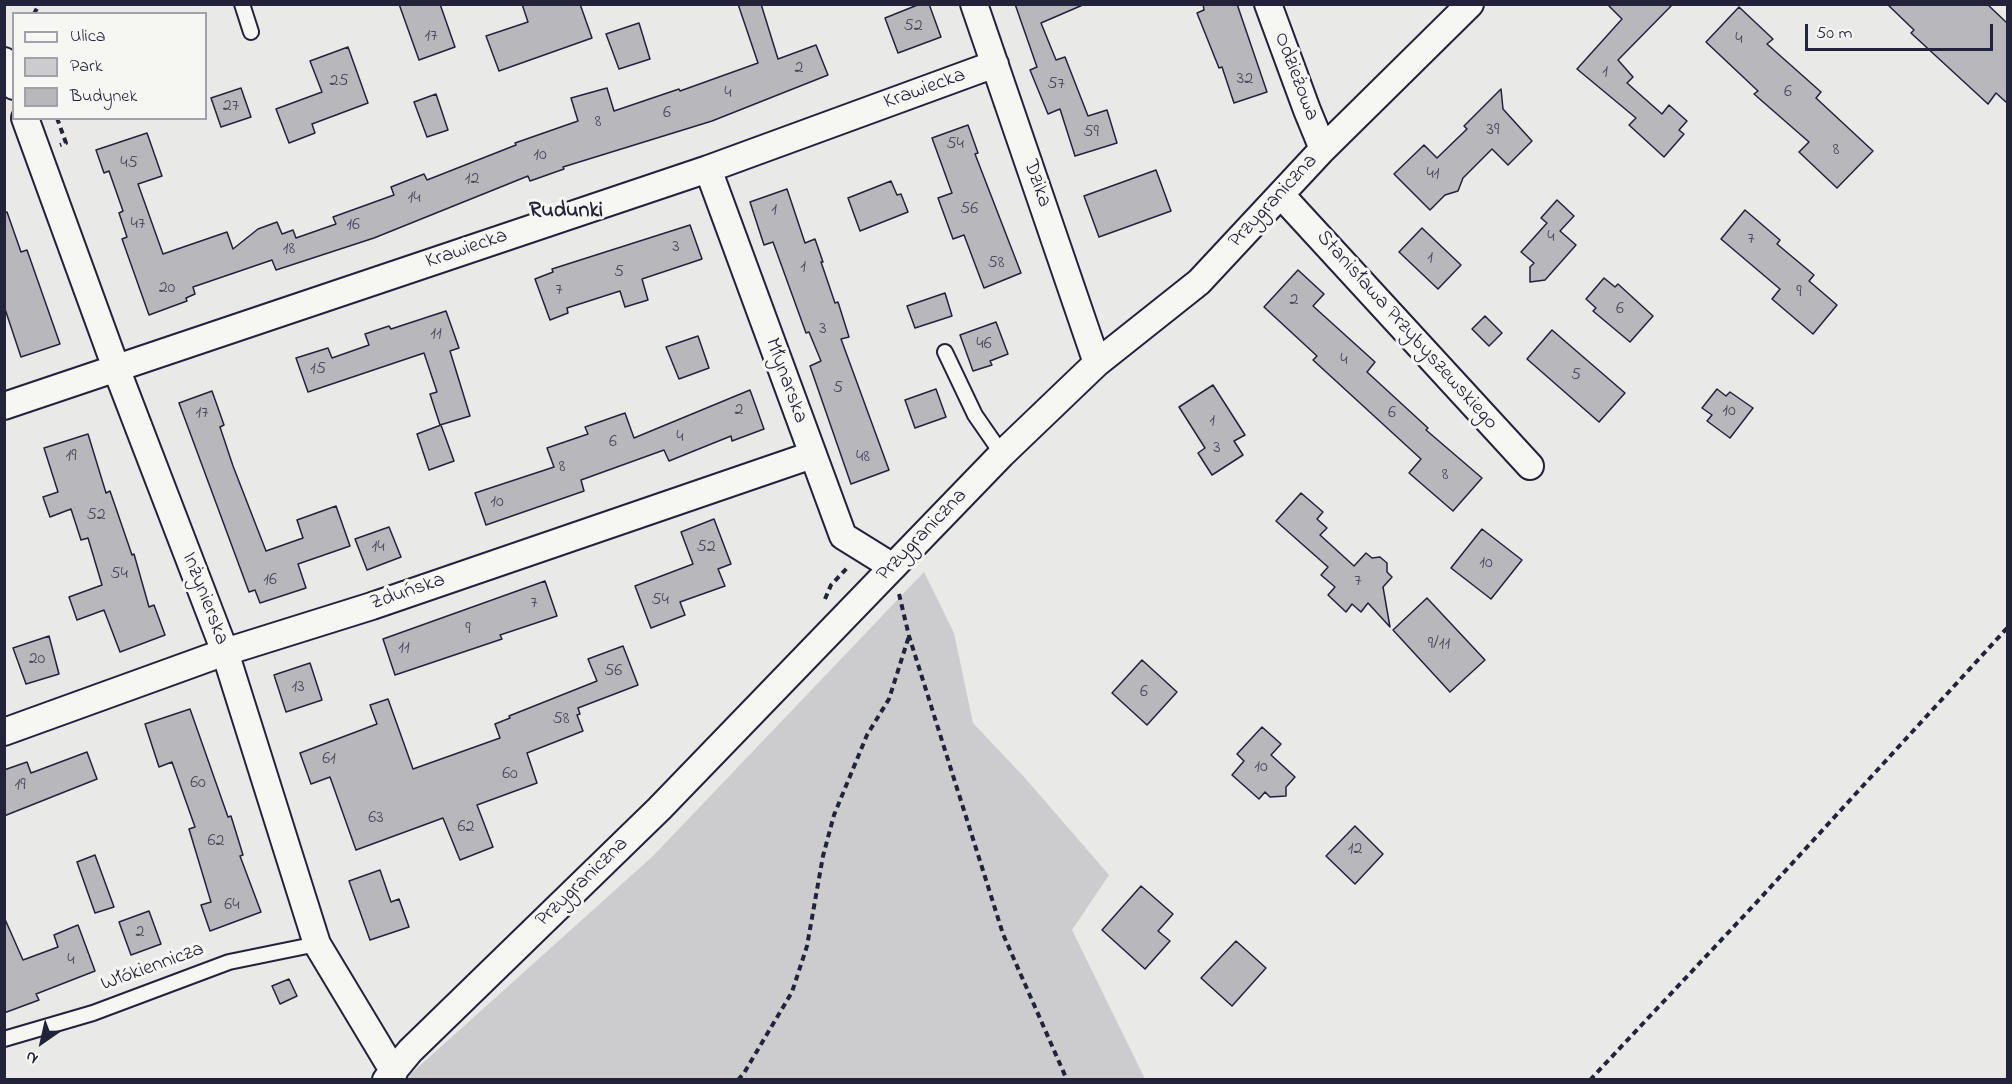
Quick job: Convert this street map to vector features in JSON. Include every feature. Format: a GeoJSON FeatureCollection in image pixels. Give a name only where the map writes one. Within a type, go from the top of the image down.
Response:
{"type":"FeatureCollection","features":[{"type":"Feature","properties":{"kind":"street","name":"Dzika"},"geometry":{"type":"LineString","coordinates":[[974,4],[1097,363]]}},
{"type":"Feature","properties":{"kind":"street","name":"Odzieżowa"},"geometry":{"type":"LineString","coordinates":[[1268,4],[1323,149]]}},
{"type":"Feature","properties":{"kind":"street","name":"Przygraniczna"},"geometry":{"type":"LineString","coordinates":[[390,1076],[410,1051],[659,809],[1002,454],[1097,363],[1199,282],[1323,149],[1470,4]]}},
{"type":"Feature","properties":{"kind":"street"},"geometry":{"type":"LineString","coordinates":[[4,61],[12,81]]}},
{"type":"Feature","properties":{"kind":"street","name":"Krawiecka"},"geometry":{"type":"LineString","coordinates":[[4,406],[708,169],[995,64]]}},
{"type":"Feature","properties":{"kind":"street","name":"Inżynierska"},"geometry":{"type":"LineString","coordinates":[[27,120],[116,368],[225,652],[317,944],[390,1076]]}},
{"type":"Feature","properties":{"kind":"street","name":"Młynarska"},"geometry":{"type":"LineString","coordinates":[[708,169],[843,536],[893,567]]}},
{"type":"Feature","properties":{"kind":"street","name":"Stanisława Przybyszewskiego"},"geometry":{"type":"LineString","coordinates":[[1281,195],[1530,466]]}},
{"type":"Feature","properties":{"kind":"street","name":"Zduńska"},"geometry":{"type":"LineString","coordinates":[[4,732],[225,652],[372,606],[812,455]]}},
{"type":"Feature","properties":{"kind":"lane"},"geometry":{"type":"LineString","coordinates":[[242,4],[251,32]]}},
{"type":"Feature","properties":{"kind":"lane"},"geometry":{"type":"LineString","coordinates":[[945,352],[975,415],[1002,454]]}},
{"type":"Feature","properties":{"kind":"lane","name":"Włókiennicza"},"geometry":{"type":"LineString","coordinates":[[4,1039],[93,1013],[229,962],[317,944]]}},
{"type":"Feature","properties":{"kind":"path"},"geometry":{"type":"LineString","coordinates":[[893,567],[909,636],[1003,934],[1067,1080]]}},
{"type":"Feature","properties":{"kind":"path"},"geometry":{"type":"LineString","coordinates":[[1590,1080],[1755,904],[2007,627]]}},
{"type":"Feature","properties":{"kind":"path"},"geometry":{"type":"LineString","coordinates":[[738,1080],[792,992],[807,946],[834,815],[867,735],[889,699],[909,636]]}},
{"type":"Feature","properties":{"kind":"green space"},"geometry":{"type":"Polygon","coordinates":[[[924,572],[954,633],[973,723],[1025,778],[1109,875],[1072,930],[1145,1079],[405,1079],[653,856],[924,572]]]}},
{"type":"Feature","properties":{"kind":"building"},"geometry":{"type":"Polygon","coordinates":[[[399,4],[440,4],[455,47],[419,60],[399,4]]]}},
{"type":"Feature","properties":{"kind":"building"},"geometry":{"type":"Polygon","coordinates":[[[522,4],[580,4],[592,38],[499,71],[486,36],[528,22],[522,4]]]}},
{"type":"Feature","properties":{"kind":"building"},"geometry":{"type":"Polygon","coordinates":[[[738,4],[761,4],[778,59],[816,45],[828,75],[712,121],[563,167],[564,169],[530,181],[528,176],[374,238],[276,270],[272,260],[193,287],[195,294],[186,298],[187,301],[149,315],[122,239],[127,237],[119,213],[123,211],[109,171],[104,173],[96,150],[147,133],[162,176],[138,184],[163,254],[227,232],[233,249],[258,229],[277,222],[282,234],[293,230],[296,238],[336,224],[333,217],[394,195],[391,187],[424,174],[427,180],[516,145],[515,143],[578,121],[571,98],[607,88],[614,111],[679,89],[680,91],[758,63],[738,4]]]}},
{"type":"Feature","properties":{"kind":"building"},"geometry":{"type":"Polygon","coordinates":[[[920,4],[929,4],[941,37],[898,53],[885,18],[920,4]]]}},
{"type":"Feature","properties":{"kind":"building"},"geometry":{"type":"Polygon","coordinates":[[[1015,4],[1085,4],[1041,23],[1056,60],[1065,57],[1088,116],[1107,110],[1117,143],[1075,156],[1060,109],[1048,114],[1030,70],[1037,67],[1015,4]]]}},
{"type":"Feature","properties":{"kind":"building"},"geometry":{"type":"Polygon","coordinates":[[[1203,4],[1237,4],[1267,92],[1234,103],[1222,67],[1219,68],[1197,13],[1204,10],[1203,4]]]}},
{"type":"Feature","properties":{"kind":"building"},"geometry":{"type":"Polygon","coordinates":[[[1607,4],[1673,4],[1618,60],[1633,77],[1627,83],[1662,114],[1669,105],[1687,121],[1679,130],[1684,134],[1664,157],[1629,125],[1636,118],[1577,69],[1622,19],[1607,4]]]}},
{"type":"Feature","properties":{"kind":"building"},"geometry":{"type":"Polygon","coordinates":[[[1887,4],[1987,4],[2007,23],[2007,103],[1996,93],[1988,104],[1911,33],[1914,30],[1887,4]]]}},
{"type":"Feature","properties":{"kind":"building"},"geometry":{"type":"Polygon","coordinates":[[[1739,7],[1773,39],[1767,44],[1821,92],[1816,98],[1873,151],[1837,188],[1799,152],[1809,142],[1754,94],[1758,91],[1706,42],[1739,7]]]}},
{"type":"Feature","properties":{"kind":"building"},"geometry":{"type":"Polygon","coordinates":[[[639,23],[650,59],[619,69],[606,34],[639,23]]]}},
{"type":"Feature","properties":{"kind":"building"},"geometry":{"type":"Polygon","coordinates":[[[348,47],[368,103],[312,124],[315,133],[289,143],[276,109],[322,92],[310,61],[348,47]]]}},
{"type":"Feature","properties":{"kind":"building"},"geometry":{"type":"Polygon","coordinates":[[[241,88],[251,117],[221,127],[211,98],[241,88]]]}},
{"type":"Feature","properties":{"kind":"building"},"geometry":{"type":"Polygon","coordinates":[[[1501,89],[1503,109],[1532,141],[1508,165],[1492,149],[1463,178],[1458,191],[1445,195],[1430,210],[1394,174],[1424,145],[1437,158],[1467,129],[1464,126],[1501,89]]]}},
{"type":"Feature","properties":{"kind":"building"},"geometry":{"type":"Polygon","coordinates":[[[436,94],[448,130],[427,137],[414,102],[436,94]]]}},
{"type":"Feature","properties":{"kind":"building"},"geometry":{"type":"Polygon","coordinates":[[[968,125],[978,153],[975,154],[1021,273],[984,288],[964,235],[953,239],[938,198],[952,193],[932,138],[968,125]]]}},
{"type":"Feature","properties":{"kind":"building"},"geometry":{"type":"Polygon","coordinates":[[[1156,170],[1171,211],[1099,237],[1084,196],[1156,170]]]}},
{"type":"Feature","properties":{"kind":"building"},"geometry":{"type":"Polygon","coordinates":[[[891,181],[897,195],[901,194],[908,212],[860,231],[848,198],[891,181]]]}},
{"type":"Feature","properties":{"kind":"building"},"geometry":{"type":"Polygon","coordinates":[[[787,189],[805,243],[815,239],[835,303],[838,302],[849,337],[841,339],[889,470],[851,484],[810,366],[821,361],[809,332],[806,333],[773,242],[764,245],[750,202],[787,189]]]}},
{"type":"Feature","properties":{"kind":"building"},"geometry":{"type":"Polygon","coordinates":[[[1557,200],[1574,216],[1560,231],[1576,245],[1545,280],[1530,282],[1530,267],[1534,263],[1521,252],[1547,223],[1541,218],[1557,200]]]}},
{"type":"Feature","properties":{"kind":"building"},"geometry":{"type":"Polygon","coordinates":[[[1745,210],[1780,240],[1777,244],[1814,275],[1809,281],[1837,305],[1813,334],[1772,299],[1780,289],[1721,239],[1745,210]]]}},
{"type":"Feature","properties":{"kind":"building"},"geometry":{"type":"Polygon","coordinates":[[[7,212],[21,252],[27,250],[60,344],[21,357],[4,306],[4,213],[7,212]]]}},
{"type":"Feature","properties":{"kind":"building"},"geometry":{"type":"Polygon","coordinates":[[[690,225],[702,259],[642,279],[648,300],[625,307],[620,291],[567,308],[568,313],[550,320],[535,279],[553,272],[552,269],[690,225]]]}},
{"type":"Feature","properties":{"kind":"building"},"geometry":{"type":"Polygon","coordinates":[[[1422,228],[1461,265],[1438,289],[1399,252],[1422,228]]]}},
{"type":"Feature","properties":{"kind":"building"},"geometry":{"type":"Polygon","coordinates":[[[1298,270],[1324,294],[1313,306],[1375,362],[1367,372],[1428,428],[1426,430],[1482,478],[1453,511],[1409,473],[1421,459],[1313,360],[1317,356],[1264,307],[1298,270]]]}},
{"type":"Feature","properties":{"kind":"building"},"geometry":{"type":"Polygon","coordinates":[[[1604,278],[1615,287],[1618,284],[1653,316],[1630,342],[1593,311],[1596,308],[1586,299],[1604,278]]]}},
{"type":"Feature","properties":{"kind":"building"},"geometry":{"type":"Polygon","coordinates":[[[945,293],[952,316],[915,328],[907,306],[945,293]]]}},
{"type":"Feature","properties":{"kind":"building"},"geometry":{"type":"Polygon","coordinates":[[[446,311],[459,348],[450,351],[470,416],[440,425],[430,394],[437,392],[424,353],[308,392],[296,358],[328,348],[332,358],[369,345],[365,334],[389,326],[391,329],[446,311]]]}},
{"type":"Feature","properties":{"kind":"building"},"geometry":{"type":"Polygon","coordinates":[[[1485,316],[1502,333],[1489,346],[1472,329],[1485,316]]]}},
{"type":"Feature","properties":{"kind":"building"},"geometry":{"type":"Polygon","coordinates":[[[996,322],[1008,354],[990,361],[992,365],[973,371],[960,335],[996,322]]]}},
{"type":"Feature","properties":{"kind":"building"},"geometry":{"type":"Polygon","coordinates":[[[1552,330],[1625,393],[1599,422],[1527,359],[1552,330]]]}},
{"type":"Feature","properties":{"kind":"building"},"geometry":{"type":"Polygon","coordinates":[[[698,336],[709,368],[679,379],[666,347],[698,336]]]}},
{"type":"Feature","properties":{"kind":"building"},"geometry":{"type":"Polygon","coordinates":[[[1213,385],[1245,435],[1234,441],[1243,455],[1212,475],[1198,453],[1205,448],[1179,407],[1213,385]]]}},
{"type":"Feature","properties":{"kind":"building"},"geometry":{"type":"Polygon","coordinates":[[[936,389],[946,417],[915,428],[905,400],[936,389]]]}},
{"type":"Feature","properties":{"kind":"building"},"geometry":{"type":"Polygon","coordinates":[[[1717,389],[1726,396],[1730,392],[1753,408],[1730,438],[1707,421],[1712,415],[1702,408],[1717,389]]]}},
{"type":"Feature","properties":{"kind":"building"},"geometry":{"type":"Polygon","coordinates":[[[750,390],[764,429],[732,441],[731,436],[669,461],[664,450],[581,480],[584,491],[486,525],[475,493],[554,467],[547,448],[588,434],[585,427],[625,413],[634,438],[750,390]]]}},
{"type":"Feature","properties":{"kind":"building"},"geometry":{"type":"Polygon","coordinates":[[[212,391],[224,425],[220,427],[233,466],[266,551],[303,538],[297,520],[336,506],[350,546],[298,564],[306,588],[260,603],[255,590],[249,592],[179,403],[212,391]]]}},
{"type":"Feature","properties":{"kind":"building"},"geometry":{"type":"Polygon","coordinates":[[[441,425],[454,461],[429,470],[417,434],[441,425]]]}},
{"type":"Feature","properties":{"kind":"building"},"geometry":{"type":"Polygon","coordinates":[[[88,434],[106,493],[110,491],[132,555],[134,554],[149,607],[154,605],[165,635],[120,652],[104,610],[77,620],[69,597],[102,585],[88,538],[81,540],[71,509],[50,517],[43,497],[58,492],[44,448],[88,434]]]}},
{"type":"Feature","properties":{"kind":"building"},"geometry":{"type":"Polygon","coordinates":[[[1301,493],[1323,512],[1317,519],[1327,528],[1320,535],[1354,566],[1366,553],[1372,558],[1380,557],[1387,563],[1387,572],[1392,577],[1383,587],[1390,627],[1368,603],[1361,612],[1352,604],[1346,612],[1328,595],[1335,587],[1321,575],[1328,567],[1276,521],[1301,493]]]}},
{"type":"Feature","properties":{"kind":"building"},"geometry":{"type":"Polygon","coordinates":[[[714,519],[731,564],[718,569],[725,586],[680,602],[685,615],[651,628],[635,586],[693,564],[681,532],[714,519]]]}},
{"type":"Feature","properties":{"kind":"building"},"geometry":{"type":"Polygon","coordinates":[[[389,527],[401,557],[367,570],[355,539],[389,527]]]}},
{"type":"Feature","properties":{"kind":"building"},"geometry":{"type":"Polygon","coordinates":[[[1482,529],[1522,560],[1491,599],[1451,568],[1482,529]]]}},
{"type":"Feature","properties":{"kind":"building"},"geometry":{"type":"Polygon","coordinates":[[[545,581],[557,616],[500,635],[502,639],[395,675],[383,639],[545,581]]]}},
{"type":"Feature","properties":{"kind":"building"},"geometry":{"type":"Polygon","coordinates":[[[1427,598],[1485,660],[1450,692],[1393,630],[1427,598]]]}},
{"type":"Feature","properties":{"kind":"building"},"geometry":{"type":"Polygon","coordinates":[[[49,636],[59,674],[26,684],[13,648],[49,636]]]}},
{"type":"Feature","properties":{"kind":"building"},"geometry":{"type":"Polygon","coordinates":[[[623,646],[638,685],[578,708],[580,714],[577,715],[583,731],[527,753],[537,783],[477,805],[493,847],[460,860],[443,818],[356,850],[330,777],[311,784],[300,753],[377,724],[370,705],[388,699],[413,769],[500,738],[495,724],[510,718],[509,716],[597,681],[588,659],[623,646]]]}},
{"type":"Feature","properties":{"kind":"building"},"geometry":{"type":"Polygon","coordinates":[[[1142,660],[1177,692],[1147,725],[1112,693],[1142,660]]]}},
{"type":"Feature","properties":{"kind":"building"},"geometry":{"type":"Polygon","coordinates":[[[310,663],[322,700],[286,712],[274,675],[310,663]]]}},
{"type":"Feature","properties":{"kind":"building"},"geometry":{"type":"Polygon","coordinates":[[[190,709],[228,817],[231,816],[243,855],[240,856],[261,912],[210,931],[201,905],[211,902],[189,829],[195,827],[172,762],[159,767],[145,724],[190,709]]]}},
{"type":"Feature","properties":{"kind":"building"},"geometry":{"type":"Polygon","coordinates":[[[1262,727],[1281,744],[1271,755],[1295,777],[1286,787],[1286,796],[1270,797],[1265,792],[1259,799],[1232,775],[1244,761],[1237,754],[1262,727]]]}},
{"type":"Feature","properties":{"kind":"building"},"geometry":{"type":"Polygon","coordinates":[[[87,752],[97,779],[4,816],[4,770],[27,762],[31,773],[87,752]]]}},
{"type":"Feature","properties":{"kind":"building"},"geometry":{"type":"Polygon","coordinates":[[[1355,826],[1383,854],[1355,884],[1326,856],[1355,826]]]}},
{"type":"Feature","properties":{"kind":"building"},"geometry":{"type":"Polygon","coordinates":[[[95,855],[114,907],[95,913],[77,862],[95,855]]]}},
{"type":"Feature","properties":{"kind":"building"},"geometry":{"type":"Polygon","coordinates":[[[380,870],[391,902],[399,899],[409,927],[370,940],[349,881],[380,870]]]}},
{"type":"Feature","properties":{"kind":"building"},"geometry":{"type":"Polygon","coordinates":[[[1141,886],[1173,914],[1158,931],[1170,941],[1145,969],[1102,930],[1141,886]]]}},
{"type":"Feature","properties":{"kind":"building"},"geometry":{"type":"Polygon","coordinates":[[[149,911],[161,944],[131,955],[119,922],[149,911]]]}},
{"type":"Feature","properties":{"kind":"building"},"geometry":{"type":"Polygon","coordinates":[[[4,917],[23,960],[58,947],[54,935],[78,925],[95,971],[36,994],[39,1000],[4,1013],[4,917]]]}},
{"type":"Feature","properties":{"kind":"building"},"geometry":{"type":"Polygon","coordinates":[[[1236,941],[1266,968],[1232,1006],[1201,978],[1236,941]]]}},
{"type":"Feature","properties":{"kind":"building"},"geometry":{"type":"Polygon","coordinates":[[[289,979],[297,996],[280,1004],[272,986],[289,979]]]}},
{"type":"Feature","properties":{"kind":"district","name":"Rudunki"},"geometry":{"type":"Point","coordinates":[566,212]}}]}
